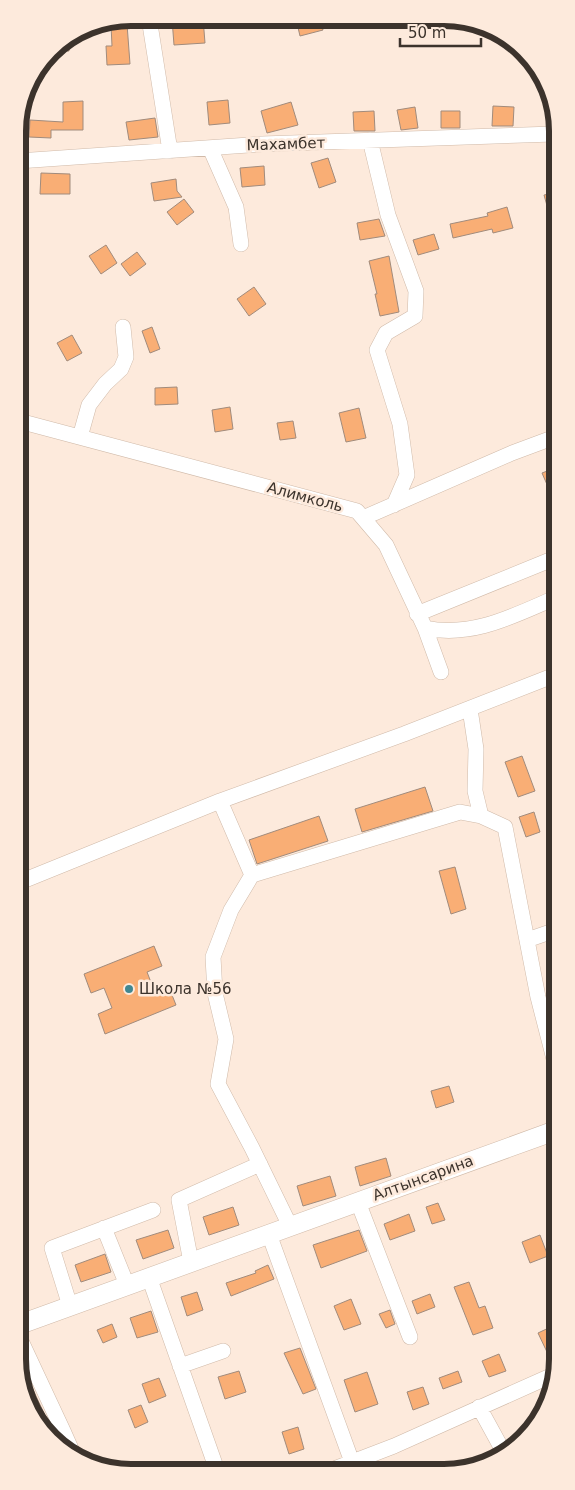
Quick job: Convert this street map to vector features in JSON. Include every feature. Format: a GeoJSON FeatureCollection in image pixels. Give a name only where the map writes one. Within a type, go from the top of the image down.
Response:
{"type":"FeatureCollection","features":[{"type":"Feature","properties":{"kind":"main road","name":"Алтынсарина"},"geometry":{"type":"LineString","coordinates":[[26,1322],[549,1133]]}},
{"type":"Feature","properties":{"kind":"street"},"geometry":{"type":"LineString","coordinates":[[150,26],[170,151]]}},
{"type":"Feature","properties":{"kind":"street","name":"Махамбет"},"geometry":{"type":"LineString","coordinates":[[26,161],[210,148],[549,134]]}},
{"type":"Feature","properties":{"kind":"street"},"geometry":{"type":"LineString","coordinates":[[370,140],[388,215],[416,291],[415,316],[386,333],[377,350],[400,424],[407,475],[394,505]]}},
{"type":"Feature","properties":{"kind":"street"},"geometry":{"type":"LineString","coordinates":[[210,148],[236,207],[241,244]]}},
{"type":"Feature","properties":{"kind":"street"},"geometry":{"type":"LineString","coordinates":[[80,437],[89,405],[105,384],[121,369],[126,358],[123,327]]}},
{"type":"Feature","properties":{"kind":"street","name":"Алимколь"},"geometry":{"type":"LineString","coordinates":[[26,423],[357,511],[386,545],[425,628],[441,672]]}},
{"type":"Feature","properties":{"kind":"street"},"geometry":{"type":"LineString","coordinates":[[363,518],[512,453],[549,439]]}},
{"type":"Feature","properties":{"kind":"street"},"geometry":{"type":"LineString","coordinates":[[417,614],[549,560]]}},
{"type":"Feature","properties":{"kind":"street"},"geometry":{"type":"LineString","coordinates":[[425,628],[445,632],[476,629],[549,600]]}},
{"type":"Feature","properties":{"kind":"street"},"geometry":{"type":"LineString","coordinates":[[26,880],[220,801],[470,709],[549,677]]}},
{"type":"Feature","properties":{"kind":"street"},"geometry":{"type":"LineString","coordinates":[[470,709],[476,749],[475,790],[481,816]]}},
{"type":"Feature","properties":{"kind":"street"},"geometry":{"type":"LineString","coordinates":[[220,801],[252,875]]}},
{"type":"Feature","properties":{"kind":"street"},"geometry":{"type":"LineString","coordinates":[[290,1226],[218,1084],[226,1039],[215,993],[213,957],[231,910],[252,875],[460,812],[481,816],[505,827],[538,997],[549,1029]]}},
{"type":"Feature","properties":{"kind":"street"},"geometry":{"type":"LineString","coordinates":[[527,940],[549,932]]}},
{"type":"Feature","properties":{"kind":"street"},"geometry":{"type":"LineString","coordinates":[[191,1262],[179,1200],[260,1164]]}},
{"type":"Feature","properties":{"kind":"street"},"geometry":{"type":"LineString","coordinates":[[358,1202],[410,1337]]}},
{"type":"Feature","properties":{"kind":"street"},"geometry":{"type":"LineString","coordinates":[[70,1306],[52,1248],[153,1210]]}},
{"type":"Feature","properties":{"kind":"street"},"geometry":{"type":"LineString","coordinates":[[104,1228],[127,1285]]}},
{"type":"Feature","properties":{"kind":"street"},"geometry":{"type":"LineString","coordinates":[[269,1234],[352,1462]]}},
{"type":"Feature","properties":{"kind":"street"},"geometry":{"type":"LineString","coordinates":[[148,1278],[215,1464]]}},
{"type":"Feature","properties":{"kind":"street"},"geometry":{"type":"LineString","coordinates":[[180,1366],[223,1351]]}},
{"type":"Feature","properties":{"kind":"street"},"geometry":{"type":"LineString","coordinates":[[26,1354],[55,1431]]}},
{"type":"Feature","properties":{"kind":"street"},"geometry":{"type":"LineString","coordinates":[[347,1464],[547,1377]]}},
{"type":"Feature","properties":{"kind":"street"},"geometry":{"type":"LineString","coordinates":[[480,1407],[501,1447]]}},
{"type":"Feature","properties":{"kind":"building"},"geometry":{"type":"Polygon","coordinates":[[[127,26],[130,64],[107,65],[106,46],[112,46],[111,28],[127,26]]]}},
{"type":"Feature","properties":{"kind":"building"},"geometry":{"type":"Polygon","coordinates":[[[173,26],[204,26],[205,43],[174,45],[173,26]]]}},
{"type":"Feature","properties":{"kind":"building"},"geometry":{"type":"Polygon","coordinates":[[[298,26],[322,26],[323,30],[300,36],[298,26]]]}},
{"type":"Feature","properties":{"kind":"building"},"geometry":{"type":"Polygon","coordinates":[[[228,100],[230,123],[209,125],[207,102],[228,100]]]}},
{"type":"Feature","properties":{"kind":"building"},"geometry":{"type":"Polygon","coordinates":[[[83,101],[83,130],[51,130],[51,138],[29,137],[30,120],[63,122],[63,102],[83,101]]]}},
{"type":"Feature","properties":{"kind":"building"},"geometry":{"type":"Polygon","coordinates":[[[291,102],[298,125],[267,133],[261,111],[291,102]]]}},
{"type":"Feature","properties":{"kind":"building"},"geometry":{"type":"Polygon","coordinates":[[[493,106],[514,107],[513,126],[492,126],[493,106]]]}},
{"type":"Feature","properties":{"kind":"building"},"geometry":{"type":"Polygon","coordinates":[[[415,107],[418,128],[401,130],[397,110],[415,107]]]}},
{"type":"Feature","properties":{"kind":"building"},"geometry":{"type":"Polygon","coordinates":[[[374,111],[375,131],[354,131],[353,112],[374,111]]]}},
{"type":"Feature","properties":{"kind":"building"},"geometry":{"type":"Polygon","coordinates":[[[441,111],[460,111],[460,128],[441,128],[441,111]]]}},
{"type":"Feature","properties":{"kind":"building"},"geometry":{"type":"Polygon","coordinates":[[[155,118],[158,137],[129,140],[126,122],[155,118]]]}},
{"type":"Feature","properties":{"kind":"building"},"geometry":{"type":"Polygon","coordinates":[[[328,158],[336,182],[319,188],[311,163],[328,158]]]}},
{"type":"Feature","properties":{"kind":"building"},"geometry":{"type":"Polygon","coordinates":[[[264,166],[265,185],[242,187],[240,168],[264,166]]]}},
{"type":"Feature","properties":{"kind":"building"},"geometry":{"type":"Polygon","coordinates":[[[41,173],[70,174],[70,194],[40,194],[41,173]]]}},
{"type":"Feature","properties":{"kind":"building"},"geometry":{"type":"Polygon","coordinates":[[[176,179],[177,191],[182,197],[154,201],[151,183],[176,179]]]}},
{"type":"Feature","properties":{"kind":"building"},"geometry":{"type":"Polygon","coordinates":[[[549,194],[549,213],[544,195],[549,194]]]}},
{"type":"Feature","properties":{"kind":"building"},"geometry":{"type":"Polygon","coordinates":[[[184,199],[194,212],[177,225],[167,212],[184,199]]]}},
{"type":"Feature","properties":{"kind":"building"},"geometry":{"type":"Polygon","coordinates":[[[507,207],[513,228],[493,233],[492,229],[453,238],[450,224],[488,216],[487,213],[507,207]]]}},
{"type":"Feature","properties":{"kind":"building"},"geometry":{"type":"Polygon","coordinates":[[[379,219],[385,236],[360,240],[357,223],[379,219]]]}},
{"type":"Feature","properties":{"kind":"building"},"geometry":{"type":"Polygon","coordinates":[[[434,234],[439,249],[418,255],[413,240],[434,234]]]}},
{"type":"Feature","properties":{"kind":"building"},"geometry":{"type":"Polygon","coordinates":[[[106,245],[117,263],[101,274],[89,256],[106,245]]]}},
{"type":"Feature","properties":{"kind":"building"},"geometry":{"type":"Polygon","coordinates":[[[137,252],[146,264],[130,276],[121,264],[137,252]]]}},
{"type":"Feature","properties":{"kind":"building"},"geometry":{"type":"Polygon","coordinates":[[[389,256],[399,312],[380,316],[369,261],[389,256]]]}},
{"type":"Feature","properties":{"kind":"building"},"geometry":{"type":"Polygon","coordinates":[[[254,287],[266,304],[249,316],[237,299],[254,287]]]}},
{"type":"Feature","properties":{"kind":"building"},"geometry":{"type":"Polygon","coordinates":[[[152,327],[160,349],[150,353],[142,331],[152,327]]]}},
{"type":"Feature","properties":{"kind":"building"},"geometry":{"type":"Polygon","coordinates":[[[72,335],[82,353],[67,361],[57,343],[72,335]]]}},
{"type":"Feature","properties":{"kind":"building"},"geometry":{"type":"Polygon","coordinates":[[[177,387],[178,404],[155,405],[155,388],[177,387]]]}},
{"type":"Feature","properties":{"kind":"building"},"geometry":{"type":"Polygon","coordinates":[[[230,407],[233,429],[215,432],[212,410],[230,407]]]}},
{"type":"Feature","properties":{"kind":"building"},"geometry":{"type":"Polygon","coordinates":[[[359,408],[366,438],[346,442],[339,413],[359,408]]]}},
{"type":"Feature","properties":{"kind":"building"},"geometry":{"type":"Polygon","coordinates":[[[293,421],[296,438],[280,440],[277,423],[293,421]]]}},
{"type":"Feature","properties":{"kind":"building"},"geometry":{"type":"Polygon","coordinates":[[[549,470],[549,489],[542,473],[549,470]]]}},
{"type":"Feature","properties":{"kind":"building"},"geometry":{"type":"Polygon","coordinates":[[[522,756],[535,791],[518,797],[505,762],[522,756]]]}},
{"type":"Feature","properties":{"kind":"building"},"geometry":{"type":"Polygon","coordinates":[[[425,787],[433,811],[362,832],[355,809],[425,787]]]}},
{"type":"Feature","properties":{"kind":"building"},"geometry":{"type":"Polygon","coordinates":[[[534,812],[540,832],[526,837],[519,817],[534,812]]]}},
{"type":"Feature","properties":{"kind":"building"},"geometry":{"type":"Polygon","coordinates":[[[319,816],[328,841],[257,864],[249,840],[319,816]]]}},
{"type":"Feature","properties":{"kind":"building"},"geometry":{"type":"Polygon","coordinates":[[[455,867],[466,909],[451,914],[439,871],[455,867]]]}},
{"type":"Feature","properties":{"kind":"building","name":"Школа №56"},"geometry":{"type":"Polygon","coordinates":[[[154,946],[162,966],[147,972],[154,990],[168,985],[176,1005],[105,1034],[98,1014],[112,1008],[104,988],[91,993],[84,974],[154,946]]]}},
{"type":"Feature","properties":{"kind":"building"},"geometry":{"type":"Polygon","coordinates":[[[449,1086],[454,1102],[436,1108],[431,1091],[449,1086]]]}},
{"type":"Feature","properties":{"kind":"building"},"geometry":{"type":"Polygon","coordinates":[[[386,1158],[391,1176],[360,1186],[355,1167],[386,1158]]]}},
{"type":"Feature","properties":{"kind":"building"},"geometry":{"type":"Polygon","coordinates":[[[330,1176],[336,1196],[303,1206],[297,1186],[330,1176]]]}},
{"type":"Feature","properties":{"kind":"building"},"geometry":{"type":"Polygon","coordinates":[[[438,1203],[445,1220],[432,1224],[426,1207],[438,1203]]]}},
{"type":"Feature","properties":{"kind":"building"},"geometry":{"type":"Polygon","coordinates":[[[233,1207],[239,1225],[209,1235],[203,1217],[233,1207]]]}},
{"type":"Feature","properties":{"kind":"building"},"geometry":{"type":"Polygon","coordinates":[[[409,1214],[415,1231],[390,1240],[384,1224],[409,1214]]]}},
{"type":"Feature","properties":{"kind":"building"},"geometry":{"type":"Polygon","coordinates":[[[168,1230],[174,1248],[143,1259],[136,1240],[168,1230]]]}},
{"type":"Feature","properties":{"kind":"building"},"geometry":{"type":"Polygon","coordinates":[[[359,1230],[367,1251],[321,1268],[313,1245],[359,1230]]]}},
{"type":"Feature","properties":{"kind":"building"},"geometry":{"type":"Polygon","coordinates":[[[540,1235],[548,1256],[530,1263],[522,1242],[540,1235]]]}},
{"type":"Feature","properties":{"kind":"building"},"geometry":{"type":"Polygon","coordinates":[[[105,1254],[111,1272],[81,1282],[75,1265],[105,1254]]]}},
{"type":"Feature","properties":{"kind":"building"},"geometry":{"type":"Polygon","coordinates":[[[268,1265],[274,1279],[231,1296],[226,1283],[256,1273],[255,1271],[268,1265]]]}},
{"type":"Feature","properties":{"kind":"building"},"geometry":{"type":"Polygon","coordinates":[[[469,1282],[479,1308],[485,1306],[493,1328],[473,1335],[454,1287],[469,1282]]]}},
{"type":"Feature","properties":{"kind":"building"},"geometry":{"type":"Polygon","coordinates":[[[197,1292],[203,1310],[187,1316],[181,1297],[197,1292]]]}},
{"type":"Feature","properties":{"kind":"building"},"geometry":{"type":"Polygon","coordinates":[[[430,1294],[435,1307],[417,1314],[412,1301],[430,1294]]]}},
{"type":"Feature","properties":{"kind":"building"},"geometry":{"type":"Polygon","coordinates":[[[351,1299],[361,1324],[344,1330],[334,1306],[351,1299]]]}},
{"type":"Feature","properties":{"kind":"building"},"geometry":{"type":"Polygon","coordinates":[[[390,1310],[395,1324],[386,1328],[379,1314],[390,1310]]]}},
{"type":"Feature","properties":{"kind":"building"},"geometry":{"type":"Polygon","coordinates":[[[151,1311],[158,1332],[137,1338],[130,1318],[151,1311]]]}},
{"type":"Feature","properties":{"kind":"building"},"geometry":{"type":"Polygon","coordinates":[[[112,1324],[117,1337],[103,1343],[97,1330],[112,1324]]]}},
{"type":"Feature","properties":{"kind":"building"},"geometry":{"type":"Polygon","coordinates":[[[549,1328],[549,1351],[547,1352],[538,1333],[549,1328]]]}},
{"type":"Feature","properties":{"kind":"building"},"geometry":{"type":"Polygon","coordinates":[[[300,1348],[316,1389],[303,1394],[284,1353],[300,1348]]]}},
{"type":"Feature","properties":{"kind":"building"},"geometry":{"type":"Polygon","coordinates":[[[499,1354],[506,1371],[489,1377],[482,1361],[499,1354]]]}},
{"type":"Feature","properties":{"kind":"building"},"geometry":{"type":"Polygon","coordinates":[[[239,1371],[246,1392],[225,1399],[218,1377],[239,1371]]]}},
{"type":"Feature","properties":{"kind":"building"},"geometry":{"type":"Polygon","coordinates":[[[458,1371],[462,1382],[443,1389],[439,1378],[458,1371]]]}},
{"type":"Feature","properties":{"kind":"building"},"geometry":{"type":"Polygon","coordinates":[[[367,1372],[378,1404],[355,1412],[344,1380],[367,1372]]]}},
{"type":"Feature","properties":{"kind":"building"},"geometry":{"type":"Polygon","coordinates":[[[159,1378],[166,1396],[149,1403],[142,1384],[159,1378]]]}},
{"type":"Feature","properties":{"kind":"building"},"geometry":{"type":"Polygon","coordinates":[[[29,1381],[49,1424],[40,1412],[29,1381]]]}},
{"type":"Feature","properties":{"kind":"building"},"geometry":{"type":"Polygon","coordinates":[[[423,1387],[429,1404],[413,1410],[407,1392],[423,1387]]]}},
{"type":"Feature","properties":{"kind":"building"},"geometry":{"type":"Polygon","coordinates":[[[141,1405],[148,1422],[135,1428],[128,1410],[141,1405]]]}},
{"type":"Feature","properties":{"kind":"building"},"geometry":{"type":"Polygon","coordinates":[[[298,1427],[304,1449],[289,1454],[282,1432],[298,1427]]]}},
{"type":"Feature","properties":{"kind":"place","name":"Школа №56"},"geometry":{"type":"Point","coordinates":[129,989]}}]}
